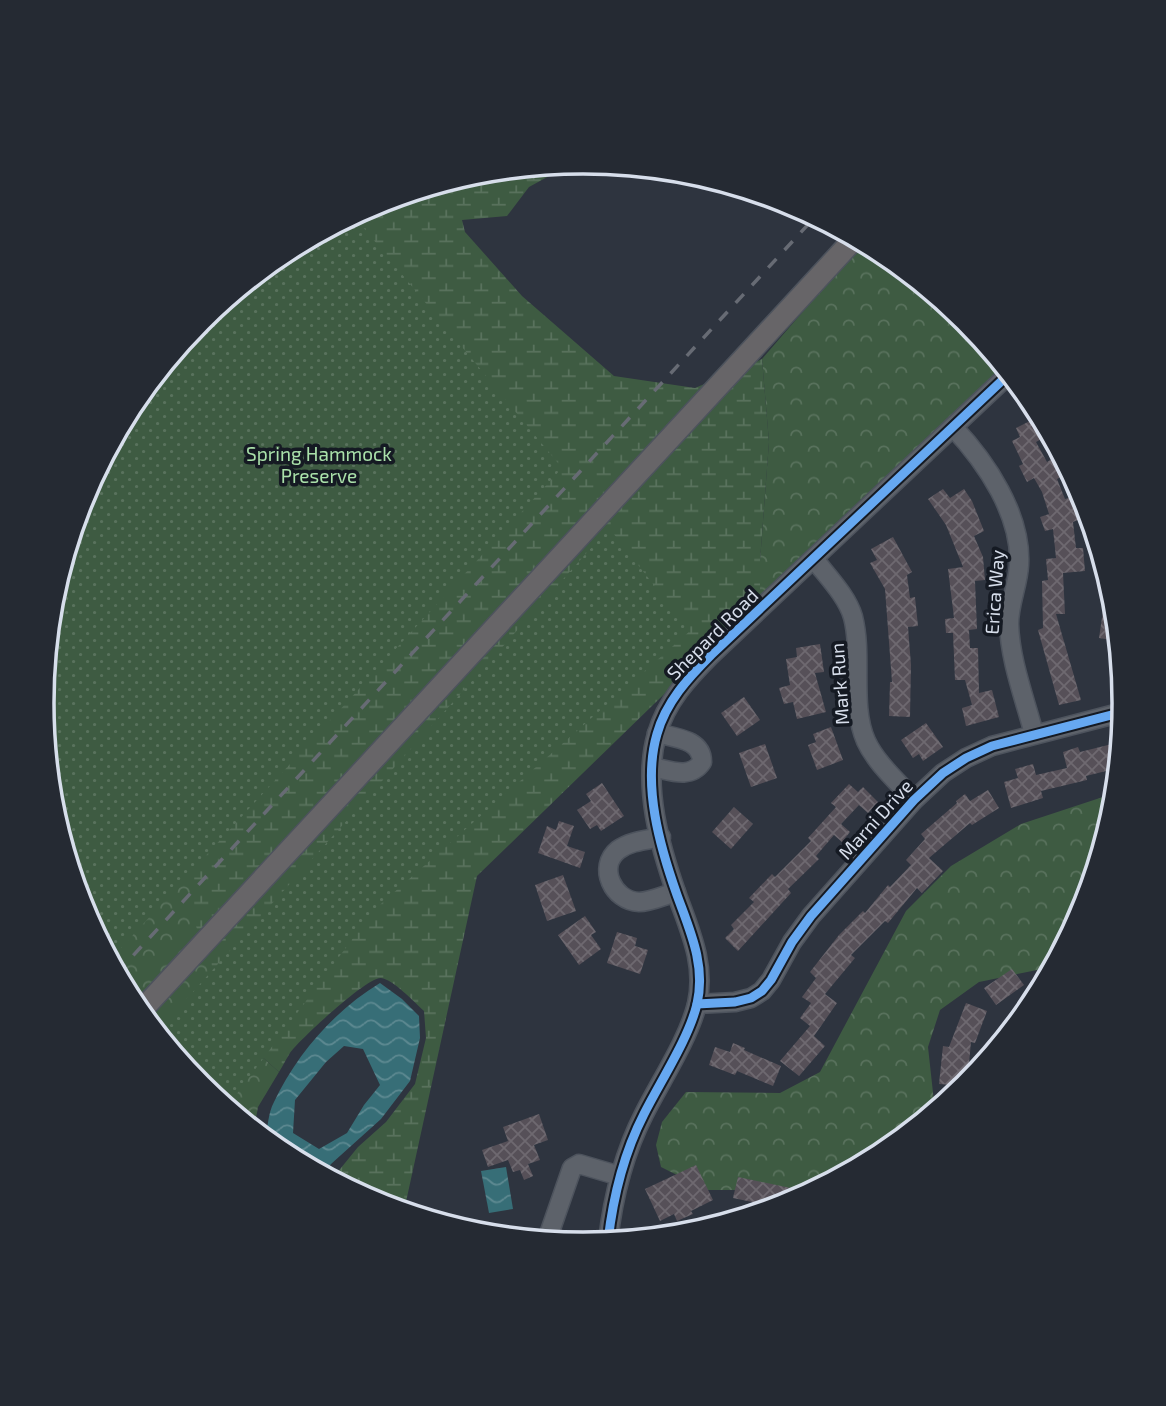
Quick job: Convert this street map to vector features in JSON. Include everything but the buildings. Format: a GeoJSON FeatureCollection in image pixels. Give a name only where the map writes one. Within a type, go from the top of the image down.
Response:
{"type":"FeatureCollection","features":[{"type":"Feature","properties":{"kind":"main road"},"geometry":{"type":"LineString","coordinates":[[148,1003],[848,246]]}},
{"type":"Feature","properties":{"kind":"street","name":"Shepard Road"},"geometry":{"type":"LineString","coordinates":[[609,1231],[620,1176],[642,1117],[684,1036],[697,1004],[700,974],[696,945],[676,892],[653,798],[652,767],[657,733],[668,708],[687,680],[1002,381]]}},
{"type":"Feature","properties":{"kind":"street","name":"Erica Way"},"geometry":{"type":"LineString","coordinates":[[953,427],[989,471],[1018,538],[1019,567],[1009,623],[1011,649],[1034,734]]}},
{"type":"Feature","properties":{"kind":"street","name":"Mark Run"},"geometry":{"type":"LineString","coordinates":[[814,559],[853,614],[860,719],[866,740],[875,755],[914,800]]}},
{"type":"Feature","properties":{"kind":"street","name":"Marni Drive"},"geometry":{"type":"LineString","coordinates":[[697,1004],[735,1002],[751,998],[762,991],[811,916],[914,800],[943,773],[965,758],[992,746],[1112,715]]}},
{"type":"Feature","properties":{"kind":"street"},"geometry":{"type":"LineString","coordinates":[[652,767],[684,773],[692,772],[702,762],[698,747],[692,743],[657,733]]}},
{"type":"Feature","properties":{"kind":"street"},"geometry":{"type":"LineString","coordinates":[[661,837],[626,844],[615,852],[610,861],[608,875],[614,890],[624,898],[639,902],[676,892]]}},
{"type":"Feature","properties":{"kind":"street"},"geometry":{"type":"LineString","coordinates":[[550,1231],[572,1168],[579,1164],[620,1176]]}},
{"type":"Feature","properties":{"kind":"green space","name":"Spring Hammock Preserve"},"geometry":{"type":"Polygon","coordinates":[[[551,175],[529,187],[507,216],[462,220],[465,232],[522,296],[614,376],[695,388],[716,379],[200,938],[192,914],[193,859],[62,615],[82,533],[109,469],[143,409],[185,354],[234,305],[289,263],[349,229],[413,202],[480,184],[551,175]]]}},
{"type":"Feature","properties":{"kind":"green space","name":"Spring Hammock Preserve"},"geometry":{"type":"Polygon","coordinates":[[[360,224],[562,468],[117,952],[82,873],[64,806],[55,738],[55,668],[64,600],[82,533],[94,501],[143,409],[185,354],[234,305],[289,263],[360,224]]]}},
{"type":"Feature","properties":{"kind":"green space"},"geometry":{"type":"Polygon","coordinates":[[[856,250],[932,305],[981,354],[997,374],[760,600],[760,561],[769,442],[762,359],[856,250]]]}},
{"type":"Feature","properties":{"kind":"green space"},"geometry":{"type":"Polygon","coordinates":[[[762,359],[769,442],[760,561],[760,601],[477,876],[406,1201],[381,1192],[338,1171],[358,1147],[386,1122],[415,1084],[426,1038],[424,1011],[392,982],[381,978],[374,980],[349,997],[306,1036],[290,1053],[279,1072],[248,1044],[222,1006],[204,952],[743,368],[762,359]]]}},
{"type":"Feature","properties":{"kind":"green space"},"geometry":{"type":"Polygon","coordinates":[[[609,528],[690,631],[374,910],[233,1100],[185,1052],[164,1025],[609,528]]]}},
{"type":"Feature","properties":{"kind":"green space"},"geometry":{"type":"Polygon","coordinates":[[[82,668],[193,859],[200,938],[144,998],[94,905],[72,840],[64,806],[55,738],[55,669],[82,668]]]}},
{"type":"Feature","properties":{"kind":"green space"},"geometry":{"type":"Polygon","coordinates":[[[1103,797],[1084,873],[1072,905],[1039,971],[979,982],[940,1010],[928,1047],[932,1101],[877,1143],[789,1190],[707,1190],[661,1167],[656,1145],[662,1122],[686,1092],[780,1093],[820,1072],[906,911],[951,866],[1021,824],[1103,797]]]}},
{"type":"Feature","properties":{"kind":"green space"},"geometry":{"type":"Polygon","coordinates":[[[204,952],[248,1044],[279,1072],[258,1107],[256,1118],[234,1101],[185,1052],[152,1009],[204,952]]]}},
{"type":"Feature","properties":{"kind":"water"},"geometry":{"type":"Polygon","coordinates":[[[380,983],[419,1016],[420,1038],[410,1081],[381,1119],[329,1167],[267,1127],[272,1106],[294,1067],[318,1035],[348,1006],[380,983]],[[344,1046],[326,1062],[295,1100],[293,1133],[319,1149],[347,1133],[380,1085],[363,1049],[344,1046]]]}},
{"type":"Feature","properties":{"kind":"water"},"geometry":{"type":"Polygon","coordinates":[[[506,1167],[513,1209],[489,1213],[481,1171],[506,1167]]]}},
{"type":"Feature","properties":{"kind":"railway"},"geometry":{"type":"LineString","coordinates":[[124,965],[808,225]]}},
{"type":"Feature","properties":{"kind":"cycle path"},"geometry":{"type":"LineString","coordinates":[[609,1231],[616,1192],[630,1145],[688,1031],[699,990],[700,976],[695,948],[659,836],[652,795],[653,754],[666,711],[686,682],[711,655],[1002,381]]}},
{"type":"Feature","properties":{"kind":"cycle path"},"geometry":{"type":"LineString","coordinates":[[697,1004],[735,1002],[751,998],[762,991],[811,916],[914,800],[943,773],[992,746],[1112,715]]}}]}
